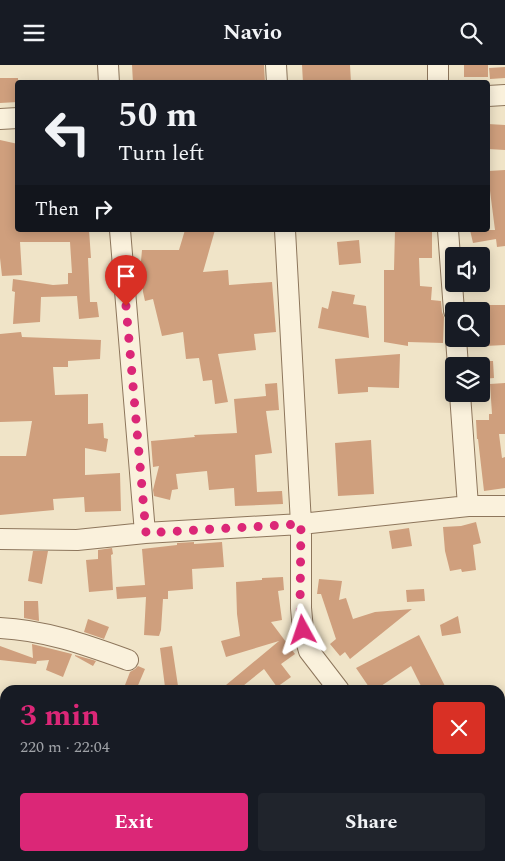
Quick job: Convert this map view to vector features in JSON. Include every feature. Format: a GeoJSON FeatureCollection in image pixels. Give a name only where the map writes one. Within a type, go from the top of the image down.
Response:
{"type":"FeatureCollection","features":[{"type":"Feature","properties":{"kind":"street"},"geometry":{"type":"LineString","coordinates":[[108,65],[109,80]]}},
{"type":"Feature","properties":{"kind":"street"},"geometry":{"type":"LineString","coordinates":[[276,65],[277,80]]}},
{"type":"Feature","properties":{"kind":"street"},"geometry":{"type":"LineString","coordinates":[[438,65],[438,80]]}},
{"type":"Feature","properties":{"kind":"street"},"geometry":{"type":"LineString","coordinates":[[490,96],[505,95]]}},
{"type":"Feature","properties":{"kind":"street"},"geometry":{"type":"LineString","coordinates":[[0,119],[15,118]]}},
{"type":"Feature","properties":{"kind":"street"},"geometry":{"type":"LineString","coordinates":[[120,232],[146,533]]}},
{"type":"Feature","properties":{"kind":"street"},"geometry":{"type":"LineString","coordinates":[[285,232],[301,524],[300,608],[303,630],[310,651],[336,685]]}},
{"type":"Feature","properties":{"kind":"street"},"geometry":{"type":"LineString","coordinates":[[448,232],[453,302]]}},
{"type":"Feature","properties":{"kind":"street"},"geometry":{"type":"LineString","coordinates":[[461,402],[468,506]]}},
{"type":"Feature","properties":{"kind":"street"},"geometry":{"type":"LineString","coordinates":[[0,539],[77,540],[146,533],[301,524],[468,506],[505,506]]}},
{"type":"Feature","properties":{"kind":"street"},"geometry":{"type":"LineString","coordinates":[[0,628],[53,635],[128,660]]}},
{"type":"Feature","properties":{"kind":"building"},"geometry":{"type":"Polygon","coordinates":[[[132,65],[264,65],[265,80],[133,80],[132,65]]]}},
{"type":"Feature","properties":{"kind":"building"},"geometry":{"type":"Polygon","coordinates":[[[302,65],[350,65],[351,80],[303,80],[302,65]]]}},
{"type":"Feature","properties":{"kind":"building"},"geometry":{"type":"Polygon","coordinates":[[[464,65],[488,65],[488,77],[464,77],[464,65]]]}},
{"type":"Feature","properties":{"kind":"building"},"geometry":{"type":"Polygon","coordinates":[[[505,67],[505,78],[490,79],[489,68],[505,67]]]}},
{"type":"Feature","properties":{"kind":"building"},"geometry":{"type":"Polygon","coordinates":[[[0,78],[18,78],[18,80],[15,80],[15,102],[0,103],[0,78]]]}},
{"type":"Feature","properties":{"kind":"building"},"geometry":{"type":"Polygon","coordinates":[[[490,124],[505,125],[505,150],[490,149],[490,124]]]}},
{"type":"Feature","properties":{"kind":"building"},"geometry":{"type":"Polygon","coordinates":[[[0,140],[15,143],[15,232],[89,232],[91,258],[88,258],[90,302],[97,302],[99,317],[79,319],[77,296],[41,297],[40,322],[13,324],[15,292],[12,291],[13,279],[53,285],[68,284],[68,273],[72,273],[70,242],[20,242],[22,275],[2,276],[0,258],[0,140]]]}},
{"type":"Feature","properties":{"kind":"building"},"geometry":{"type":"Polygon","coordinates":[[[505,170],[505,246],[497,247],[496,239],[473,243],[470,232],[490,232],[490,230],[495,230],[490,191],[490,171],[505,170]]]}},
{"type":"Feature","properties":{"kind":"building"},"geometry":{"type":"Polygon","coordinates":[[[184,232],[214,232],[203,272],[228,270],[229,285],[272,282],[276,332],[254,334],[256,350],[218,354],[228,402],[215,404],[212,380],[203,381],[199,358],[186,359],[183,332],[162,336],[153,299],[145,301],[141,261],[142,250],[179,250],[184,232]]]}},
{"type":"Feature","properties":{"kind":"building"},"geometry":{"type":"Polygon","coordinates":[[[395,232],[432,232],[432,258],[419,258],[420,286],[432,287],[431,300],[441,301],[444,317],[443,343],[408,342],[408,346],[384,342],[384,270],[394,270],[395,232]]]}},
{"type":"Feature","properties":{"kind":"building"},"geometry":{"type":"Polygon","coordinates":[[[359,240],[361,263],[339,265],[337,242],[359,240]]]}},
{"type":"Feature","properties":{"kind":"building"},"geometry":{"type":"Polygon","coordinates":[[[332,291],[355,295],[353,304],[366,306],[369,338],[318,328],[322,307],[328,309],[332,291]]]}},
{"type":"Feature","properties":{"kind":"building"},"geometry":{"type":"Polygon","coordinates":[[[490,305],[505,305],[505,345],[490,346],[490,305]]]}},
{"type":"Feature","properties":{"kind":"building"},"geometry":{"type":"Polygon","coordinates":[[[21,332],[22,337],[101,340],[100,359],[68,361],[68,367],[53,367],[55,395],[88,394],[88,424],[103,423],[104,438],[108,439],[106,452],[85,448],[85,475],[120,473],[121,511],[85,512],[84,497],[53,499],[54,510],[0,515],[0,456],[26,456],[32,421],[0,422],[0,334],[21,332]]]}},
{"type":"Feature","properties":{"kind":"building"},"geometry":{"type":"Polygon","coordinates":[[[400,354],[399,388],[368,387],[368,392],[338,394],[335,359],[400,354]]]}},
{"type":"Feature","properties":{"kind":"building"},"geometry":{"type":"Polygon","coordinates":[[[490,361],[493,361],[494,378],[490,378],[490,361]]]}},
{"type":"Feature","properties":{"kind":"building"},"geometry":{"type":"Polygon","coordinates":[[[277,383],[279,410],[266,411],[272,453],[255,455],[257,492],[282,491],[283,504],[235,506],[234,488],[209,490],[207,471],[176,474],[178,489],[172,490],[170,500],[154,496],[153,490],[159,466],[153,467],[151,441],[195,437],[194,435],[237,433],[234,399],[266,396],[265,384],[277,383]]]}},
{"type":"Feature","properties":{"kind":"building"},"geometry":{"type":"Polygon","coordinates":[[[505,383],[505,434],[499,434],[502,458],[505,457],[505,488],[484,491],[476,420],[489,420],[489,414],[492,414],[490,384],[505,383]]]}},
{"type":"Feature","properties":{"kind":"building"},"geometry":{"type":"Polygon","coordinates":[[[371,440],[374,494],[338,496],[335,443],[371,440]]]}},
{"type":"Feature","properties":{"kind":"building"},"geometry":{"type":"Polygon","coordinates":[[[476,522],[481,543],[473,545],[476,570],[462,572],[461,569],[450,571],[445,551],[443,527],[461,526],[476,522]]]}},
{"type":"Feature","properties":{"kind":"building"},"geometry":{"type":"Polygon","coordinates":[[[409,528],[412,546],[392,549],[389,531],[409,528]]]}},
{"type":"Feature","properties":{"kind":"building"},"geometry":{"type":"Polygon","coordinates":[[[194,542],[194,544],[222,542],[224,567],[192,569],[193,589],[168,591],[168,599],[163,599],[159,636],[144,635],[146,597],[117,599],[116,587],[145,585],[142,549],[194,542]]]}},
{"type":"Feature","properties":{"kind":"building"},"geometry":{"type":"Polygon","coordinates":[[[112,548],[113,590],[89,592],[86,560],[98,559],[98,550],[112,548]]]}},
{"type":"Feature","properties":{"kind":"building"},"geometry":{"type":"Polygon","coordinates":[[[33,551],[48,551],[42,584],[28,581],[33,551]]]}},
{"type":"Feature","properties":{"kind":"building"},"geometry":{"type":"Polygon","coordinates":[[[283,577],[284,590],[278,591],[282,620],[271,622],[295,654],[281,664],[291,677],[280,685],[276,685],[264,669],[244,685],[226,685],[279,641],[226,657],[221,641],[240,636],[236,582],[262,580],[262,578],[283,577]]]}},
{"type":"Feature","properties":{"kind":"building"},"geometry":{"type":"Polygon","coordinates":[[[319,579],[342,581],[339,600],[346,598],[353,619],[375,612],[412,609],[350,659],[345,652],[340,656],[330,644],[336,639],[321,594],[317,594],[319,579]]]}},
{"type":"Feature","properties":{"kind":"building"},"geometry":{"type":"Polygon","coordinates":[[[424,589],[425,601],[407,602],[406,590],[424,589]]]}},
{"type":"Feature","properties":{"kind":"building"},"geometry":{"type":"Polygon","coordinates":[[[24,601],[38,601],[39,621],[24,618],[24,601]]]}},
{"type":"Feature","properties":{"kind":"building"},"geometry":{"type":"Polygon","coordinates":[[[458,616],[461,633],[442,636],[440,625],[458,616]]]}},
{"type":"Feature","properties":{"kind":"building"},"geometry":{"type":"Polygon","coordinates":[[[88,619],[109,627],[104,639],[84,632],[88,619]]]}},
{"type":"Feature","properties":{"kind":"building"},"geometry":{"type":"Polygon","coordinates":[[[419,635],[444,685],[420,685],[411,666],[382,685],[368,685],[356,668],[419,635]]]}},
{"type":"Feature","properties":{"kind":"building"},"geometry":{"type":"Polygon","coordinates":[[[32,644],[72,654],[63,677],[46,670],[49,660],[37,661],[36,664],[0,660],[0,646],[33,658],[32,644]]]}},
{"type":"Feature","properties":{"kind":"building"},"geometry":{"type":"Polygon","coordinates":[[[172,646],[178,685],[165,685],[160,648],[172,646]]]}},
{"type":"Feature","properties":{"kind":"building"},"geometry":{"type":"Polygon","coordinates":[[[75,655],[96,661],[93,666],[75,655]]]}},
{"type":"Feature","properties":{"kind":"building"},"geometry":{"type":"Polygon","coordinates":[[[138,666],[145,669],[138,685],[125,685],[130,672],[138,666]]]}},
{"type":"Feature","properties":{"kind":"route"},"geometry":{"type":"LineString","coordinates":[[126,306],[146,533],[301,524],[300,608],[303,630]]}}]}
